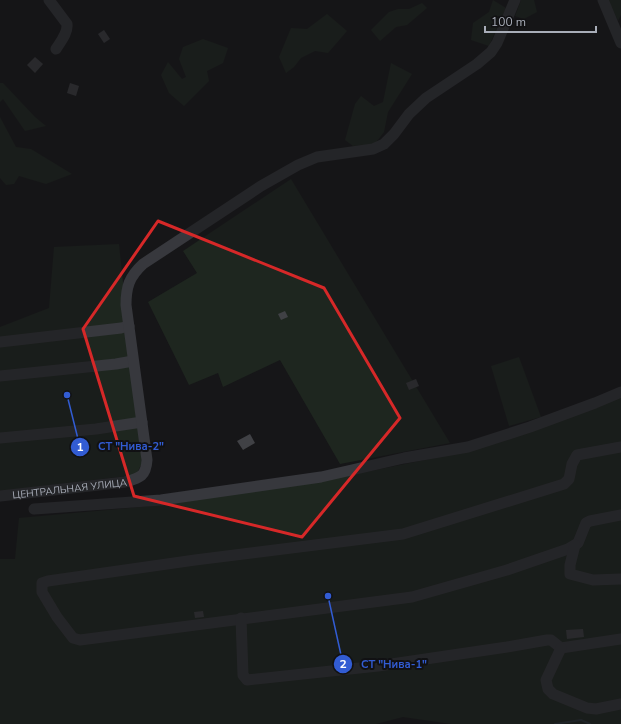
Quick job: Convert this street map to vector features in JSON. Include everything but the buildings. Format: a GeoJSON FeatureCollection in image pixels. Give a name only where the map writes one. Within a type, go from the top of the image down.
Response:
{"type":"FeatureCollection","features":[{"type":"Feature","properties":{"kind":"street"},"geometry":{"type":"LineString","coordinates":[[48,0],[67,24],[68,28],[66,34],[56,49]]}},
{"type":"Feature","properties":{"kind":"street"},"geometry":{"type":"LineString","coordinates":[[0,438],[142,422],[126,305],[126,293],[134,273],[143,264],[261,186],[298,165],[322,156],[372,150],[384,144],[394,134],[409,114],[426,98],[477,64],[491,52],[497,43],[515,0]]}},
{"type":"Feature","properties":{"kind":"street"},"geometry":{"type":"LineString","coordinates":[[603,0],[621,43]]}},
{"type":"Feature","properties":{"kind":"street"},"geometry":{"type":"LineString","coordinates":[[0,342],[129,326]]}},
{"type":"Feature","properties":{"kind":"street"},"geometry":{"type":"LineString","coordinates":[[0,376],[133,361]]}},
{"type":"Feature","properties":{"kind":"street"},"geometry":{"type":"LineString","coordinates":[[34,509],[161,500],[321,477],[404,458],[468,448],[596,403],[621,392]]}},
{"type":"Feature","properties":{"kind":"street","name":"ЦЕНТРАЛЬНАЯ УЛИЦА"},"geometry":{"type":"LineString","coordinates":[[0,496],[125,482],[139,478],[146,470],[147,460],[142,422]]}},
{"type":"Feature","properties":{"kind":"street"},"geometry":{"type":"LineString","coordinates":[[621,447],[578,456],[572,464],[569,479],[564,484],[414,532],[354,541],[188,561],[48,581],[42,583],[42,592],[57,617],[73,638],[80,640],[242,618],[412,598],[508,570],[568,549],[575,545],[580,539],[586,523],[621,515]]}},
{"type":"Feature","properties":{"kind":"street"},"geometry":{"type":"LineString","coordinates":[[575,545],[570,565],[570,574],[593,580],[621,579]]}},
{"type":"Feature","properties":{"kind":"street"},"geometry":{"type":"LineString","coordinates":[[242,618],[243,675],[247,680],[378,666],[547,640],[551,640],[561,648],[621,639]]}},
{"type":"Feature","properties":{"kind":"street"},"geometry":{"type":"LineString","coordinates":[[561,648],[546,680],[548,689],[553,694],[587,708],[596,709],[621,704]]}},
{"type":"Feature","properties":{"kind":"highlighted area"},"geometry":{"type":"Polygon","coordinates":[[[158,221],[324,288],[400,418],[302,537],[134,496],[83,329],[158,221]]]}},
{"type":"Feature","properties":{"kind":"shaded area"},"geometry":{"type":"Polygon","coordinates":[[[493,0],[506,8],[489,46],[471,40],[473,23],[489,12],[493,0]]]}},
{"type":"Feature","properties":{"kind":"shaded area"},"geometry":{"type":"Polygon","coordinates":[[[521,0],[534,0],[537,12],[524,19],[515,16],[521,0]]]}},
{"type":"Feature","properties":{"kind":"shaded area"},"geometry":{"type":"Polygon","coordinates":[[[608,0],[621,0],[621,15],[618,21],[608,0]]]}},
{"type":"Feature","properties":{"kind":"shaded area"},"geometry":{"type":"Polygon","coordinates":[[[422,3],[427,8],[407,25],[396,27],[380,41],[371,30],[389,12],[398,9],[409,9],[422,3]]]}},
{"type":"Feature","properties":{"kind":"shaded area"},"geometry":{"type":"Polygon","coordinates":[[[327,14],[347,31],[328,53],[315,51],[301,58],[294,67],[286,73],[279,57],[291,28],[307,29],[327,14]]]}},
{"type":"Feature","properties":{"kind":"shaded area"},"geometry":{"type":"Polygon","coordinates":[[[203,39],[228,48],[223,63],[207,71],[209,81],[184,106],[169,93],[161,75],[168,62],[182,79],[186,77],[179,59],[183,47],[203,39]]]}},
{"type":"Feature","properties":{"kind":"shaded area"},"geometry":{"type":"Polygon","coordinates":[[[391,63],[412,74],[388,112],[384,132],[374,145],[353,146],[345,140],[355,104],[361,96],[374,106],[383,102],[391,63]]]}},
{"type":"Feature","properties":{"kind":"shaded area"},"geometry":{"type":"Polygon","coordinates":[[[0,83],[3,83],[35,117],[46,126],[25,131],[3,99],[0,102],[0,83]]]}},
{"type":"Feature","properties":{"kind":"shaded area"},"geometry":{"type":"Polygon","coordinates":[[[0,117],[16,147],[31,149],[72,174],[46,184],[19,176],[14,184],[6,185],[0,178],[0,117]]]}},
{"type":"Feature","properties":{"kind":"shaded area"},"geometry":{"type":"Polygon","coordinates":[[[291,179],[450,443],[340,464],[280,360],[223,387],[218,373],[189,385],[148,302],[197,273],[183,251],[291,179]]]}},
{"type":"Feature","properties":{"kind":"shaded area"},"geometry":{"type":"Polygon","coordinates":[[[119,244],[142,463],[136,475],[0,491],[0,327],[49,308],[54,247],[119,244]]]}},
{"type":"Feature","properties":{"kind":"shaded area"},"geometry":{"type":"Polygon","coordinates":[[[519,357],[541,417],[509,426],[491,366],[519,357]]]}},
{"type":"Feature","properties":{"kind":"shaded area"},"geometry":{"type":"Polygon","coordinates":[[[621,395],[621,724],[451,724],[403,717],[376,724],[0,724],[0,559],[15,559],[19,518],[162,505],[321,481],[469,451],[621,395]]]}},
{"type":"Feature","properties":{"kind":"waterway"},"geometry":{"type":"LineString","coordinates":[[555,724],[581,720],[590,724]]}},
{"type":"Feature","properties":{"kind":"place","name":"СТ \"Нива-2\""},"geometry":{"type":"Point","coordinates":[67,395]}},
{"type":"Feature","properties":{"kind":"place","name":"СТ \"Нива-1\""},"geometry":{"type":"Point","coordinates":[328,596]}}]}
